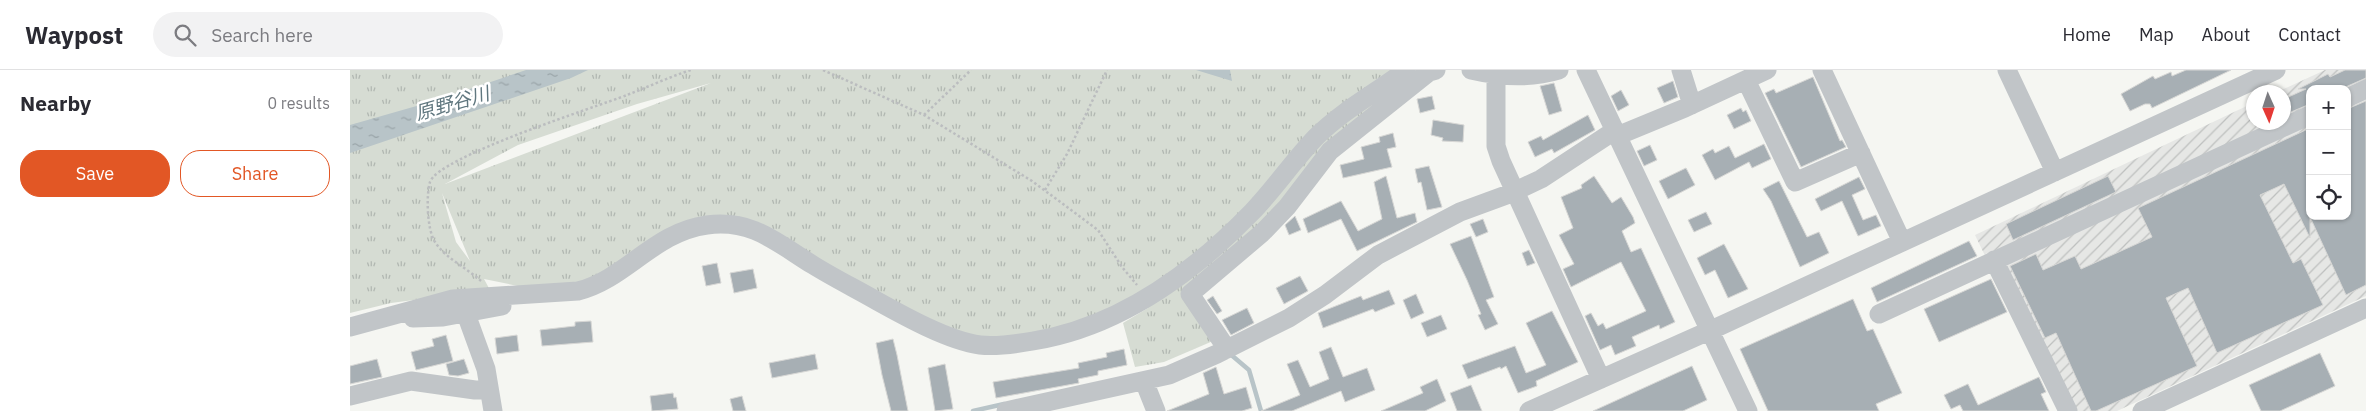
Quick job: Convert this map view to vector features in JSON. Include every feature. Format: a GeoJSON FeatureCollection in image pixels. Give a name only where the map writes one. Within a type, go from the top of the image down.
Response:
{"type":"FeatureCollection","features":[{"type":"Feature","properties":{"kind":"street"},"geometry":{"type":"LineString","coordinates":[[1088,328],[1138,302],[1194,265],[1251,212],[1316,138],[1344,112],[1406,70]]}},
{"type":"Feature","properties":{"kind":"street"},"geometry":{"type":"LineString","coordinates":[[350,327],[453,299],[578,291],[593,287],[659,242],[683,230],[707,225],[734,223],[762,232],[813,265],[911,320],[979,345],[1013,345],[1047,339],[1125,318],[1174,296],[1190,294],[1262,233],[1288,207],[1330,151],[1429,72],[1436,70]]}},
{"type":"Feature","properties":{"kind":"street"},"geometry":{"type":"LineString","coordinates":[[1472,70],[1496,76],[1544,75],[1559,70]]}},
{"type":"Feature","properties":{"kind":"street"},"geometry":{"type":"LineString","coordinates":[[1586,70],[1708,331],[1748,411]]}},
{"type":"Feature","properties":{"kind":"street"},"geometry":{"type":"LineString","coordinates":[[1681,70],[1692,105]]}},
{"type":"Feature","properties":{"kind":"street"},"geometry":{"type":"LineString","coordinates":[[1006,411],[1168,375],[1227,349],[1288,318],[1325,295],[1378,255],[1460,212],[1516,191],[1541,179],[1616,134],[1692,105],[1767,70]]}},
{"type":"Feature","properties":{"kind":"street"},"geometry":{"type":"LineString","coordinates":[[1822,70],[1902,242]]}},
{"type":"Feature","properties":{"kind":"street"},"geometry":{"type":"LineString","coordinates":[[2007,70],[2055,172]]}},
{"type":"Feature","properties":{"kind":"street"},"geometry":{"type":"LineString","coordinates":[[1529,411],[1708,331],[2276,70]]}},
{"type":"Feature","properties":{"kind":"street"},"geometry":{"type":"LineString","coordinates":[[1496,76],[1496,146],[1501,161],[1601,379]]}},
{"type":"Feature","properties":{"kind":"street"},"geometry":{"type":"LineString","coordinates":[[1746,80],[1795,182],[1861,153]]}},
{"type":"Feature","properties":{"kind":"street"},"geometry":{"type":"LineString","coordinates":[[2351,96],[2366,89]]}},
{"type":"Feature","properties":{"kind":"street"},"geometry":{"type":"LineString","coordinates":[[1879,314],[2306,117]]}},
{"type":"Feature","properties":{"kind":"street"},"geometry":{"type":"LineString","coordinates":[[1994,260],[2068,411]]}},
{"type":"Feature","properties":{"kind":"street"},"geometry":{"type":"LineString","coordinates":[[395,316],[443,317],[466,314],[513,304],[533,294]]}},
{"type":"Feature","properties":{"kind":"street"},"geometry":{"type":"LineString","coordinates":[[1190,294],[1227,349]]}},
{"type":"Feature","properties":{"kind":"street"},"geometry":{"type":"LineString","coordinates":[[2142,411],[2366,308]]}},
{"type":"Feature","properties":{"kind":"street"},"geometry":{"type":"LineString","coordinates":[[466,314],[486,368],[493,411]]}},
{"type":"Feature","properties":{"kind":"street"},"geometry":{"type":"LineString","coordinates":[[350,396],[411,380],[475,390],[489,388]]}},
{"type":"Feature","properties":{"kind":"street"},"geometry":{"type":"LineString","coordinates":[[1144,381],[1156,411]]}},
{"type":"Feature","properties":{"kind":"path"},"geometry":{"type":"LineString","coordinates":[[484,284],[434,242],[427,209],[430,182],[434,174],[463,158],[535,128],[691,70]]}},
{"type":"Feature","properties":{"kind":"path"},"geometry":{"type":"LineString","coordinates":[[823,70],[924,115],[1045,190],[1098,230],[1122,267],[1139,287]]}},
{"type":"Feature","properties":{"kind":"path"},"geometry":{"type":"LineString","coordinates":[[924,115],[971,70]]}},
{"type":"Feature","properties":{"kind":"path"},"geometry":{"type":"LineString","coordinates":[[1045,190],[1067,154],[1107,70]]}},
{"type":"Feature","properties":{"kind":"shaded area"},"geometry":{"type":"Polygon","coordinates":[[[2325,70],[2366,70],[2366,296],[2117,411],[2060,411],[1975,235],[2246,106],[2246,130],[2291,130],[2291,86],[2325,70]]]}},
{"type":"Feature","properties":{"kind":"green space"},"geometry":{"type":"Polygon","coordinates":[[[350,70],[1430,70],[1190,294],[1213,341],[1164,362],[1135,367],[1123,323],[1148,308],[1088,328],[971,343],[734,223],[659,242],[588,282],[552,293],[484,279],[490,290],[391,303],[350,313],[350,70]],[[711,83],[637,104],[518,145],[445,184],[711,83]],[[442,193],[456,242],[470,261],[442,193]]]}},
{"type":"Feature","properties":{"kind":"water","name":"原野谷川"},"geometry":{"type":"Polygon","coordinates":[[[526,70],[588,70],[571,78],[350,153],[350,125],[434,101],[526,70]]]}},
{"type":"Feature","properties":{"kind":"water"},"geometry":{"type":"Polygon","coordinates":[[[1196,70],[1230,70],[1232,81],[1196,70]]]}},
{"type":"Feature","properties":{"kind":"building"},"geometry":{"type":"Polygon","coordinates":[[[2186,70],[2231,70],[2152,108],[2150,104],[2145,104],[2130,111],[2121,94],[2153,76],[2155,79],[2171,72],[2172,76],[2186,70]]]}},
{"type":"Feature","properties":{"kind":"building"},"geometry":{"type":"Polygon","coordinates":[[[2345,70],[2366,70],[2366,78],[2350,85],[2306,85],[2328,74],[2330,77],[2345,70]]]}},
{"type":"Feature","properties":{"kind":"building"},"geometry":{"type":"Polygon","coordinates":[[[1813,77],[1840,141],[1842,140],[1846,147],[1801,167],[1765,93],[1774,89],[1776,93],[1813,77]]]}},
{"type":"Feature","properties":{"kind":"building"},"geometry":{"type":"Polygon","coordinates":[[[1673,81],[1678,97],[1664,103],[1657,88],[1673,81]]]}},
{"type":"Feature","properties":{"kind":"building"},"geometry":{"type":"Polygon","coordinates":[[[1554,83],[1562,111],[1549,115],[1540,86],[1554,83]]]}},
{"type":"Feature","properties":{"kind":"building"},"geometry":{"type":"Polygon","coordinates":[[[2306,85],[2306,89],[2298,89],[2306,85]]]}},
{"type":"Feature","properties":{"kind":"building"},"geometry":{"type":"Polygon","coordinates":[[[2306,89],[2306,106],[2291,112],[2291,96],[2306,89]]]}},
{"type":"Feature","properties":{"kind":"building"},"geometry":{"type":"Polygon","coordinates":[[[1621,90],[1629,105],[1618,111],[1611,96],[1621,90]]]}},
{"type":"Feature","properties":{"kind":"building"},"geometry":{"type":"Polygon","coordinates":[[[1432,96],[1435,109],[1420,113],[1417,99],[1432,96]]]}},
{"type":"Feature","properties":{"kind":"building"},"geometry":{"type":"Polygon","coordinates":[[[2366,101],[2366,285],[2346,295],[2311,220],[2351,220],[2351,107],[2366,101]]]}},
{"type":"Feature","properties":{"kind":"building"},"geometry":{"type":"Polygon","coordinates":[[[1741,108],[1743,112],[1746,110],[1751,121],[1734,129],[1727,115],[1741,108]]]}},
{"type":"Feature","properties":{"kind":"building"},"geometry":{"type":"Polygon","coordinates":[[[1588,115],[1595,130],[1554,153],[1552,149],[1535,157],[1528,142],[1541,136],[1543,140],[1588,115]]]}},
{"type":"Feature","properties":{"kind":"building"},"geometry":{"type":"Polygon","coordinates":[[[1433,120],[1464,125],[1463,142],[1442,141],[1443,138],[1431,135],[1433,120]]]}},
{"type":"Feature","properties":{"kind":"building"},"geometry":{"type":"Polygon","coordinates":[[[2306,130],[2306,220],[2310,220],[2310,238],[2284,184],[2260,195],[2293,263],[2301,259],[2323,305],[2217,353],[2188,288],[2166,298],[2197,366],[2096,411],[2091,411],[2056,333],[2045,338],[2010,266],[2036,254],[2043,270],[2075,256],[2081,269],[2152,237],[2138,208],[2306,130]]]}},
{"type":"Feature","properties":{"kind":"building"},"geometry":{"type":"Polygon","coordinates":[[[1393,133],[1396,147],[1387,149],[1392,167],[1343,178],[1340,165],[1364,159],[1361,147],[1380,142],[1379,137],[1393,133]]]}},
{"type":"Feature","properties":{"kind":"building"},"geometry":{"type":"Polygon","coordinates":[[[1764,144],[1771,159],[1752,168],[1749,162],[1715,180],[1702,155],[1713,149],[1715,153],[1729,146],[1735,158],[1764,144]]]}},
{"type":"Feature","properties":{"kind":"building"},"geometry":{"type":"Polygon","coordinates":[[[1650,145],[1657,160],[1644,166],[1637,151],[1650,145]]]}},
{"type":"Feature","properties":{"kind":"building"},"geometry":{"type":"Polygon","coordinates":[[[1429,166],[1442,207],[1427,210],[1421,182],[1418,183],[1415,169],[1429,166]]]}},
{"type":"Feature","properties":{"kind":"building"},"geometry":{"type":"Polygon","coordinates":[[[1686,168],[1695,185],[1668,199],[1659,181],[1686,168]]]}},
{"type":"Feature","properties":{"kind":"building"},"geometry":{"type":"Polygon","coordinates":[[[1386,176],[1397,218],[1415,213],[1417,222],[1357,251],[1341,219],[1308,233],[1303,219],[1341,201],[1358,231],[1382,219],[1374,182],[1386,176]]]}},
{"type":"Feature","properties":{"kind":"building"},"geometry":{"type":"Polygon","coordinates":[[[1594,176],[1612,203],[1621,197],[1633,217],[1635,223],[1622,231],[1631,252],[1641,248],[1675,322],[1660,329],[1659,325],[1632,337],[1636,346],[1615,355],[1611,345],[1600,350],[1585,316],[1591,313],[1598,326],[1603,323],[1606,329],[1646,311],[1621,262],[1571,287],[1563,269],[1574,264],[1559,235],[1573,228],[1561,197],[1582,188],[1581,185],[1594,176]]]}},
{"type":"Feature","properties":{"kind":"building"},"geometry":{"type":"Polygon","coordinates":[[[2108,176],[2116,192],[2013,240],[2006,224],[2108,176]]]}},
{"type":"Feature","properties":{"kind":"building"},"geometry":{"type":"Polygon","coordinates":[[[1859,177],[1865,189],[1852,195],[1863,220],[1876,215],[1881,226],[1858,236],[1842,201],[1821,211],[1815,199],[1859,177]]]}},
{"type":"Feature","properties":{"kind":"building"},"geometry":{"type":"Polygon","coordinates":[[[1779,181],[1807,237],[1819,232],[1829,253],[1800,267],[1771,201],[1763,189],[1779,181]]]}},
{"type":"Feature","properties":{"kind":"building"},"geometry":{"type":"Polygon","coordinates":[[[1706,212],[1712,224],[1694,232],[1688,220],[1706,212]]]}},
{"type":"Feature","properties":{"kind":"building"},"geometry":{"type":"Polygon","coordinates":[[[1295,216],[1301,230],[1289,235],[1285,225],[1295,216]]]}},
{"type":"Feature","properties":{"kind":"building"},"geometry":{"type":"Polygon","coordinates":[[[1483,219],[1488,232],[1476,237],[1470,224],[1483,219]]]}},
{"type":"Feature","properties":{"kind":"building"},"geometry":{"type":"Polygon","coordinates":[[[1471,236],[1494,297],[1486,300],[1498,324],[1485,330],[1478,315],[1481,314],[1450,244],[1471,236]]]}},
{"type":"Feature","properties":{"kind":"building"},"geometry":{"type":"Polygon","coordinates":[[[1969,241],[1977,256],[1877,302],[1871,288],[1969,241]]]}},
{"type":"Feature","properties":{"kind":"building"},"geometry":{"type":"Polygon","coordinates":[[[1724,244],[1748,289],[1728,298],[1715,270],[1705,275],[1697,258],[1724,244]]]}},
{"type":"Feature","properties":{"kind":"building"},"geometry":{"type":"Polygon","coordinates":[[[1529,250],[1535,263],[1527,266],[1522,253],[1529,250]]]}},
{"type":"Feature","properties":{"kind":"building"},"geometry":{"type":"Polygon","coordinates":[[[717,263],[721,283],[706,286],[702,266],[717,263]]]}},
{"type":"Feature","properties":{"kind":"building"},"geometry":{"type":"Polygon","coordinates":[[[753,269],[757,288],[734,293],[730,273],[753,269]]]}},
{"type":"Feature","properties":{"kind":"building"},"geometry":{"type":"Polygon","coordinates":[[[1300,276],[1308,291],[1284,304],[1276,288],[1300,276]]]}},
{"type":"Feature","properties":{"kind":"building"},"geometry":{"type":"Polygon","coordinates":[[[1991,279],[2007,312],[1939,342],[1924,309],[1991,279]]]}},
{"type":"Feature","properties":{"kind":"building"},"geometry":{"type":"Polygon","coordinates":[[[1389,290],[1395,304],[1375,312],[1373,309],[1323,328],[1318,313],[1361,296],[1363,300],[1389,290]]]}},
{"type":"Feature","properties":{"kind":"building"},"geometry":{"type":"Polygon","coordinates":[[[1416,294],[1424,313],[1411,319],[1403,300],[1416,294]]]}},
{"type":"Feature","properties":{"kind":"building"},"geometry":{"type":"Polygon","coordinates":[[[1213,296],[1222,311],[1217,314],[1207,300],[1213,296]]]}},
{"type":"Feature","properties":{"kind":"building"},"geometry":{"type":"Polygon","coordinates":[[[1853,299],[1867,331],[1873,329],[1902,393],[1876,404],[1879,411],[1768,411],[1740,349],[1853,299]]]}},
{"type":"Feature","properties":{"kind":"building"},"geometry":{"type":"Polygon","coordinates":[[[1247,308],[1254,323],[1231,335],[1222,320],[1247,308]]]}},
{"type":"Feature","properties":{"kind":"building"},"geometry":{"type":"Polygon","coordinates":[[[1552,311],[1578,362],[1536,381],[1537,386],[1518,393],[1506,366],[1468,379],[1462,365],[1515,346],[1526,373],[1546,365],[1526,323],[1552,311]]]}},
{"type":"Feature","properties":{"kind":"building"},"geometry":{"type":"Polygon","coordinates":[[[1441,315],[1447,329],[1427,337],[1421,323],[1441,315]]]}},
{"type":"Feature","properties":{"kind":"building"},"geometry":{"type":"Polygon","coordinates":[[[591,321],[593,342],[542,346],[540,330],[575,326],[575,322],[591,321]]]}},
{"type":"Feature","properties":{"kind":"building"},"geometry":{"type":"Polygon","coordinates":[[[446,335],[453,361],[416,370],[411,352],[434,346],[432,339],[446,335]]]}},
{"type":"Feature","properties":{"kind":"building"},"geometry":{"type":"Polygon","coordinates":[[[517,335],[519,351],[497,354],[495,338],[517,335]]]}},
{"type":"Feature","properties":{"kind":"building"},"geometry":{"type":"Polygon","coordinates":[[[893,339],[908,411],[891,411],[882,375],[876,343],[893,339]]]}},
{"type":"Feature","properties":{"kind":"building"},"geometry":{"type":"Polygon","coordinates":[[[1331,347],[1343,377],[1367,368],[1375,390],[1345,402],[1341,391],[1292,411],[1261,411],[1300,395],[1287,364],[1298,360],[1310,387],[1329,379],[1319,352],[1331,347]]]}},
{"type":"Feature","properties":{"kind":"building"},"geometry":{"type":"Polygon","coordinates":[[[1124,349],[1127,365],[1098,371],[1098,375],[1078,379],[1079,383],[996,398],[993,382],[1079,368],[1078,363],[1107,357],[1106,353],[1124,349]]]}},
{"type":"Feature","properties":{"kind":"building"},"geometry":{"type":"Polygon","coordinates":[[[2320,353],[2335,386],[2280,411],[2261,411],[2249,385],[2320,353]]]}},
{"type":"Feature","properties":{"kind":"building"},"geometry":{"type":"Polygon","coordinates":[[[815,354],[818,369],[772,378],[769,363],[815,354]]]}},
{"type":"Feature","properties":{"kind":"building"},"geometry":{"type":"Polygon","coordinates":[[[377,359],[382,377],[350,384],[350,366],[377,359]]]}},
{"type":"Feature","properties":{"kind":"building"},"geometry":{"type":"Polygon","coordinates":[[[464,359],[469,373],[458,376],[449,375],[446,364],[464,359]]]}},
{"type":"Feature","properties":{"kind":"building"},"geometry":{"type":"Polygon","coordinates":[[[945,364],[953,409],[935,411],[928,368],[945,364]]]}},
{"type":"Feature","properties":{"kind":"building"},"geometry":{"type":"Polygon","coordinates":[[[1692,366],[1707,400],[1683,411],[1593,411],[1692,366]]]}},
{"type":"Feature","properties":{"kind":"building"},"geometry":{"type":"Polygon","coordinates":[[[1216,367],[1224,394],[1246,387],[1252,408],[1242,411],[1167,411],[1209,394],[1203,373],[1216,367]]]}},
{"type":"Feature","properties":{"kind":"building"},"geometry":{"type":"Polygon","coordinates":[[[2039,377],[2046,392],[2041,394],[2049,411],[1963,411],[1960,405],[1951,409],[1944,395],[1968,384],[1978,405],[2039,377]]]}},
{"type":"Feature","properties":{"kind":"building"},"geometry":{"type":"Polygon","coordinates":[[[1437,379],[1446,401],[1425,411],[1381,411],[1423,393],[1420,387],[1437,379]]]}},
{"type":"Feature","properties":{"kind":"building"},"geometry":{"type":"Polygon","coordinates":[[[1471,385],[1482,411],[1457,411],[1450,393],[1471,385]]]}},
{"type":"Feature","properties":{"kind":"building"},"geometry":{"type":"Polygon","coordinates":[[[673,393],[674,398],[676,397],[678,409],[652,411],[650,396],[673,393]]]}},
{"type":"Feature","properties":{"kind":"building"},"geometry":{"type":"Polygon","coordinates":[[[742,396],[746,411],[733,411],[730,399],[742,396]]]}},
{"type":"Feature","properties":{"kind":"waterway"},"geometry":{"type":"LineString","coordinates":[[1229,353],[1249,370],[1261,411]]}},
{"type":"Feature","properties":{"kind":"waterway"},"geometry":{"type":"LineString","coordinates":[[973,411],[1004,404]]}}]}
